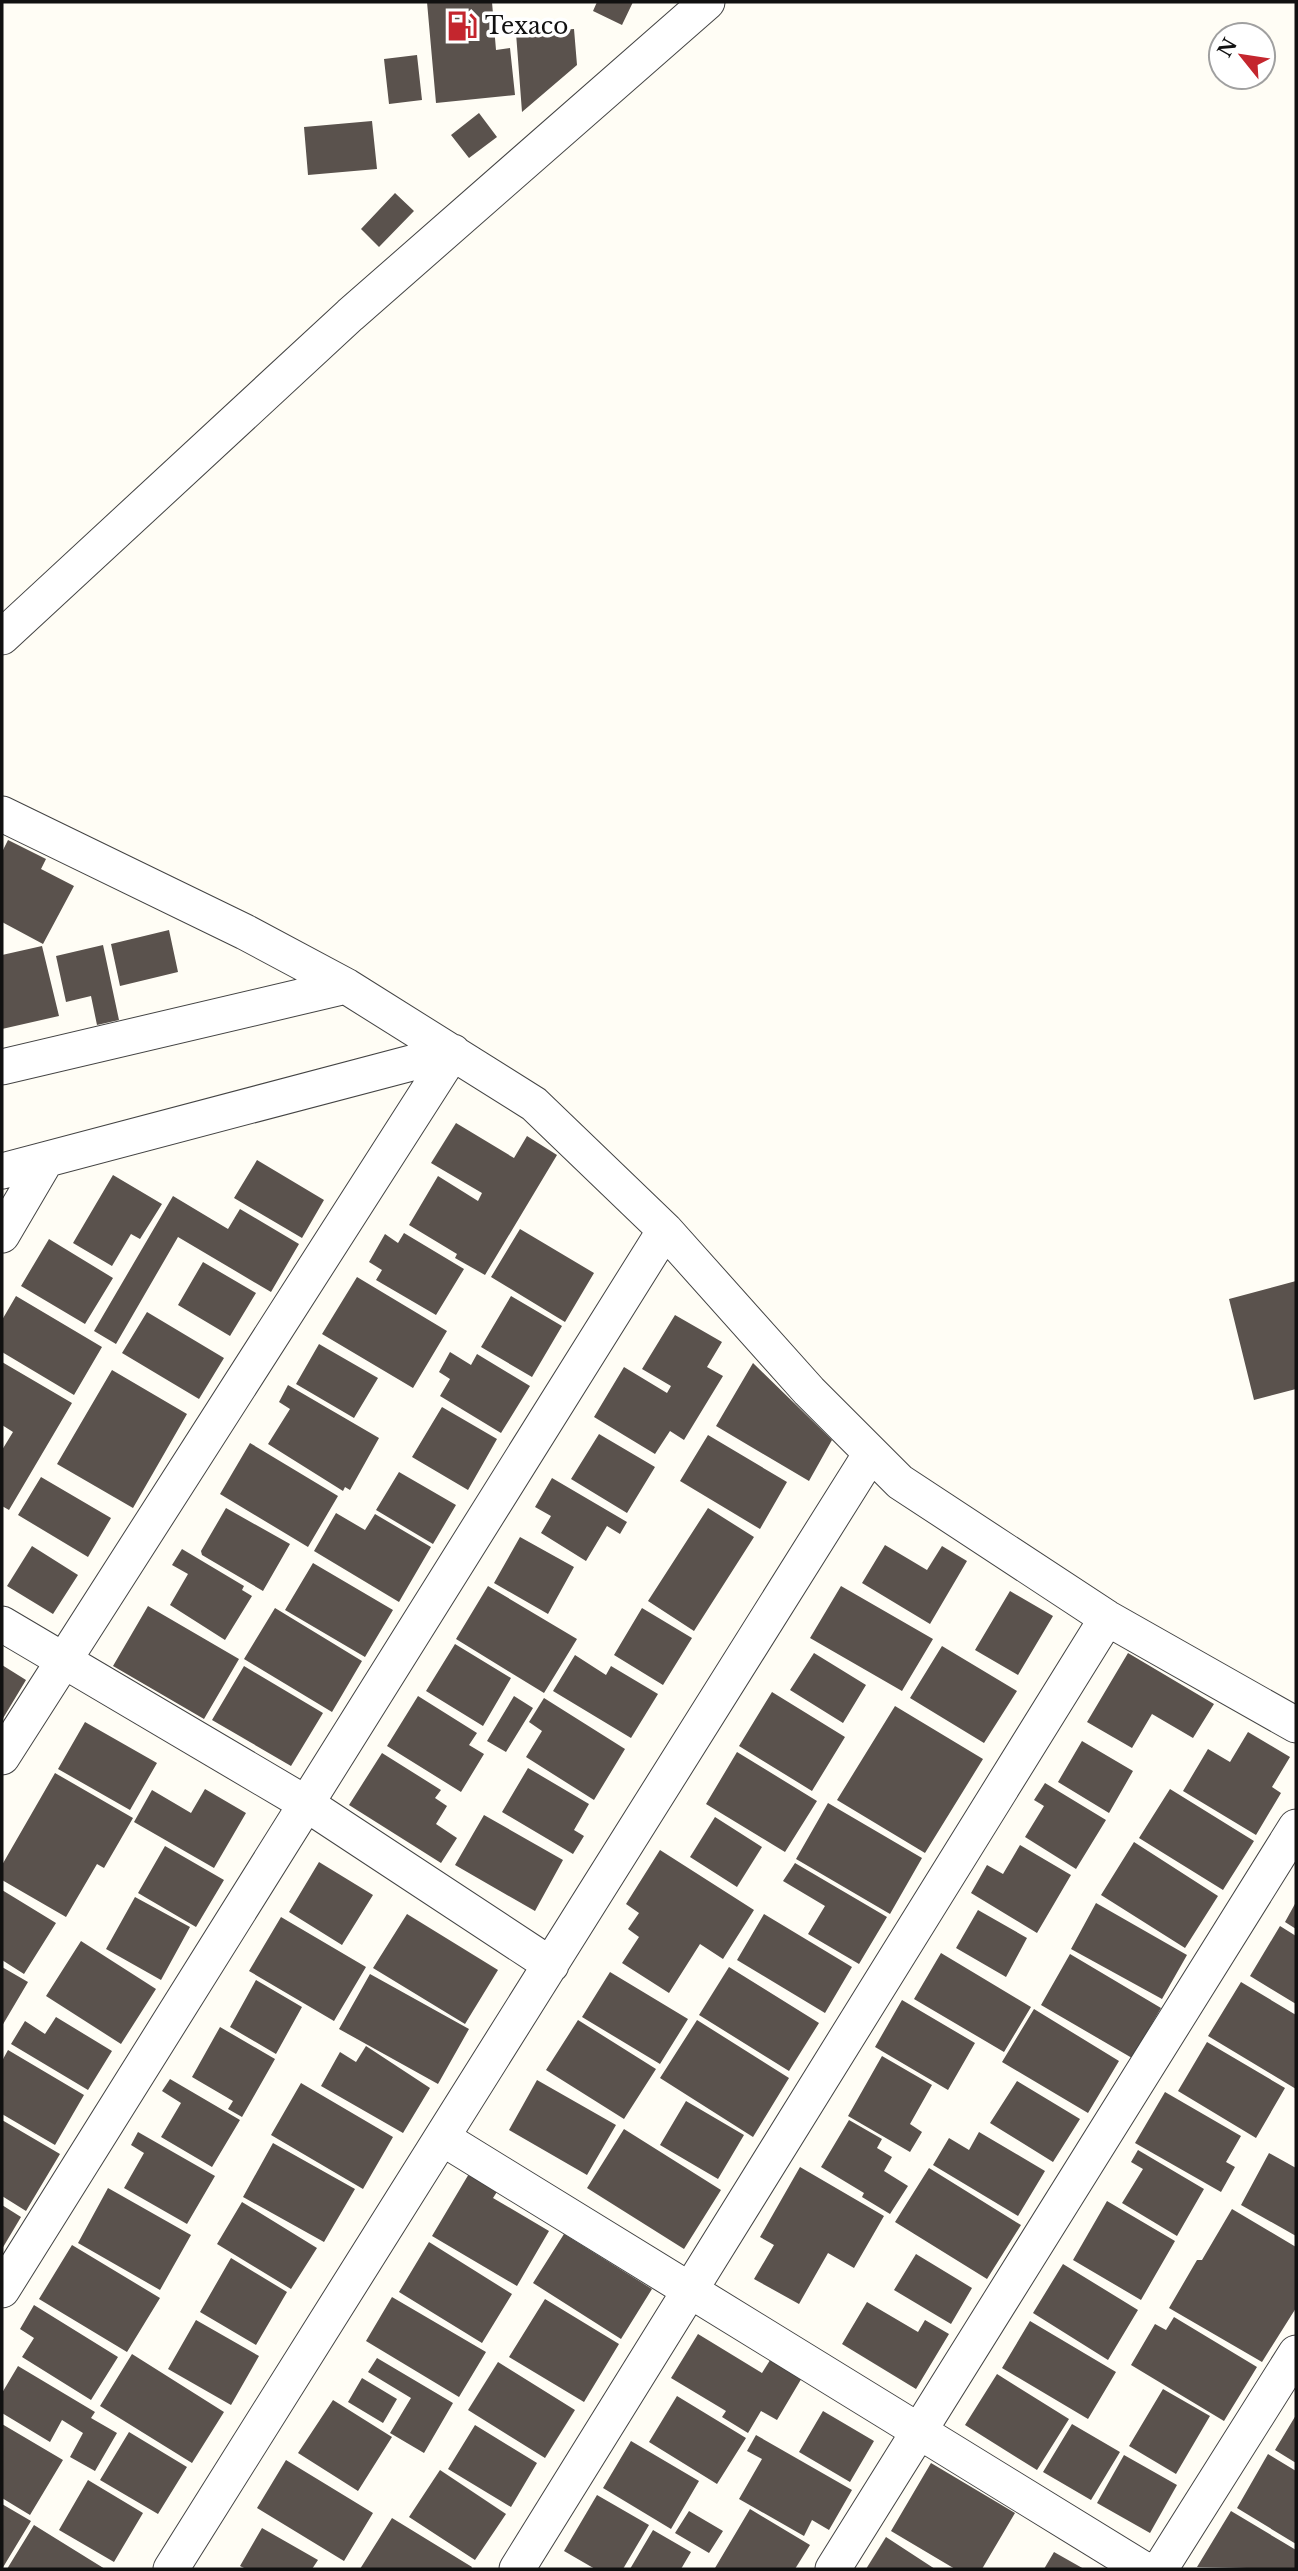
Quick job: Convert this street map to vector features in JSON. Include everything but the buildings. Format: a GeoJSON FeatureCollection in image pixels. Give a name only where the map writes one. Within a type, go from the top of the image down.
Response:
{"type":"FeatureCollection","features":[{"type":"Feature","properties":{"kind":"street"},"geometry":{"type":"LineString","coordinates":[[2,637],[350,315],[707,2]]}},
{"type":"Feature","properties":{"kind":"street"},"geometry":{"type":"LineString","coordinates":[[2,814],[245,932],[346,986],[534,1104],[665,1230],[870,1455],[900,1482],[1107,1618],[1296,1725]]}},
{"type":"Feature","properties":{"kind":"street"},"geometry":{"type":"LineString","coordinates":[[2,1067],[346,986]]}},
{"type":"Feature","properties":{"kind":"street"},"geometry":{"type":"LineString","coordinates":[[2,1171],[453,1052]]}},
{"type":"Feature","properties":{"kind":"street"},"geometry":{"type":"LineString","coordinates":[[2,1757],[453,1052]]}},
{"type":"Feature","properties":{"kind":"street"},"geometry":{"type":"LineString","coordinates":[[2,1235],[46,1160]]}},
{"type":"Feature","properties":{"kind":"street"},"geometry":{"type":"LineString","coordinates":[[2,2290],[665,1230]]}},
{"type":"Feature","properties":{"kind":"street"},"geometry":{"type":"LineString","coordinates":[[171,2569],[444,2139],[870,1455]]}},
{"type":"Feature","properties":{"kind":"street"},"geometry":{"type":"LineString","coordinates":[[517,2569],[1107,1618]]}},
{"type":"Feature","properties":{"kind":"street"},"geometry":{"type":"LineString","coordinates":[[2,1624],[305,1803],[551,1965]]}},
{"type":"Feature","properties":{"kind":"street"},"geometry":{"type":"LineString","coordinates":[[833,2569],[1296,1827]]}},
{"type":"Feature","properties":{"kind":"street"},"geometry":{"type":"LineString","coordinates":[[444,2139],[1143,2569]]}},
{"type":"Feature","properties":{"kind":"street"},"geometry":{"type":"LineString","coordinates":[[1160,2569],[1296,2353]]}},
{"type":"Feature","properties":{"kind":"place","name":"Texaco"},"geometry":{"type":"Point","coordinates":[462,26]}}]}
